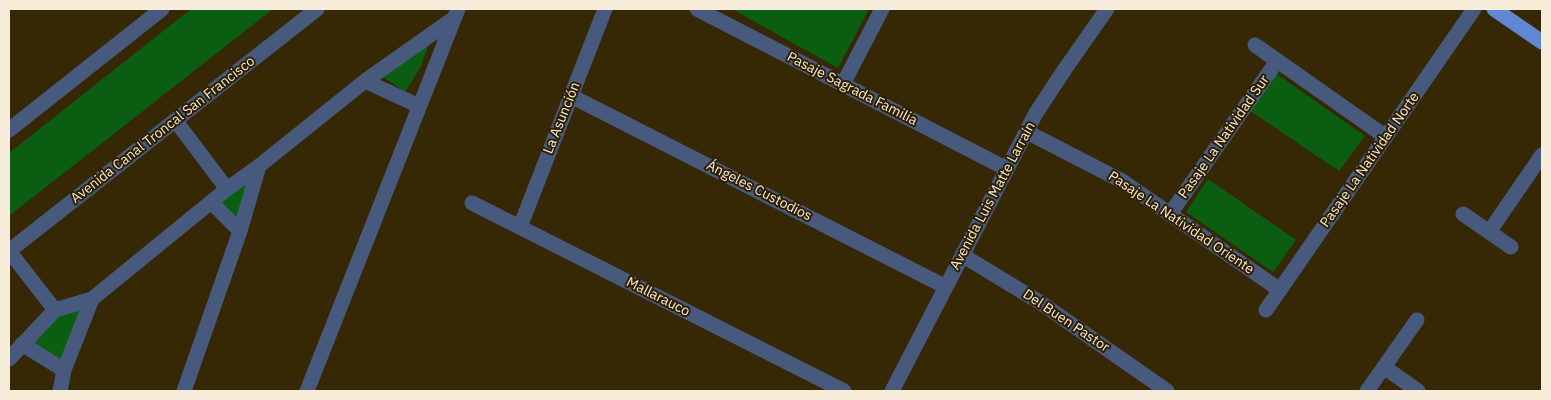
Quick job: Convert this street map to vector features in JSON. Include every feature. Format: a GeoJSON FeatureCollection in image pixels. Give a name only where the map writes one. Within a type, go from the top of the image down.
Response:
{"type":"FeatureCollection","features":[{"type":"Feature","properties":{"kind":"main road"},"geometry":{"type":"LineString","coordinates":[[1494,9],[1542,42]]}},
{"type":"Feature","properties":{"kind":"street"},"geometry":{"type":"LineString","coordinates":[[9,130],[162,9]]}},
{"type":"Feature","properties":{"kind":"street","name":"Avenida Canal Troncal San Francisco"},"geometry":{"type":"LineString","coordinates":[[9,251],[317,9]]}},
{"type":"Feature","properties":{"kind":"street","name":"La Asunción"},"geometry":{"type":"LineString","coordinates":[[520,227],[605,9]]}},
{"type":"Feature","properties":{"kind":"street","name":"Pasaje Sagrada Familia"},"geometry":{"type":"LineString","coordinates":[[697,9],[1007,168]]}},
{"type":"Feature","properties":{"kind":"street"},"geometry":{"type":"LineString","coordinates":[[842,84],[882,9]]}},
{"type":"Feature","properties":{"kind":"street","name":"Avenida Luis Matte Larraín"},"geometry":{"type":"LineString","coordinates":[[899,389],[962,254],[1007,168],[1065,69],[1107,9]]}},
{"type":"Feature","properties":{"kind":"street","name":"Pasaje La Natividad Norte"},"geometry":{"type":"LineString","coordinates":[[1266,310],[1474,9]]}},
{"type":"Feature","properties":{"kind":"street"},"geometry":{"type":"LineString","coordinates":[[9,359],[54,310],[92,299],[227,189],[259,166],[365,81],[456,14]]}},
{"type":"Feature","properties":{"kind":"street"},"geometry":{"type":"LineString","coordinates":[[307,391],[456,14]]}},
{"type":"Feature","properties":{"kind":"street"},"geometry":{"type":"LineString","coordinates":[[1255,45],[1386,137]]}},
{"type":"Feature","properties":{"kind":"street","name":"Pasaje La Natividad Sur"},"geometry":{"type":"LineString","coordinates":[[1170,214],[1277,61]]}},
{"type":"Feature","properties":{"kind":"street"},"geometry":{"type":"LineString","coordinates":[[365,81],[419,106]]}},
{"type":"Feature","properties":{"kind":"street","name":"Ángeles Custodios"},"geometry":{"type":"LineString","coordinates":[[571,96],[946,287]]}},
{"type":"Feature","properties":{"kind":"street"},"geometry":{"type":"LineString","coordinates":[[175,120],[227,189]]}},
{"type":"Feature","properties":{"kind":"street","name":"Pasaje La Natividad Oriente"},"geometry":{"type":"LineString","coordinates":[[1027,132],[1122,181],[1280,290]]}},
{"type":"Feature","properties":{"kind":"street"},"geometry":{"type":"LineString","coordinates":[[1489,232],[1542,155]]}},
{"type":"Feature","properties":{"kind":"street"},"geometry":{"type":"LineString","coordinates":[[184,391],[240,231],[259,166]]}},
{"type":"Feature","properties":{"kind":"street"},"geometry":{"type":"LineString","coordinates":[[211,202],[240,231]]}},
{"type":"Feature","properties":{"kind":"street","name":"Mallarauco"},"geometry":{"type":"LineString","coordinates":[[472,203],[844,391]]}},
{"type":"Feature","properties":{"kind":"street"},"geometry":{"type":"LineString","coordinates":[[1463,214],[1511,247]]}},
{"type":"Feature","properties":{"kind":"street"},"geometry":{"type":"LineString","coordinates":[[9,251],[54,310]]}},
{"type":"Feature","properties":{"kind":"street","name":"Del Buen Pastor"},"geometry":{"type":"LineString","coordinates":[[962,254],[1041,304],[1167,391]]}},
{"type":"Feature","properties":{"kind":"street"},"geometry":{"type":"LineString","coordinates":[[60,391],[64,370],[92,299]]}},
{"type":"Feature","properties":{"kind":"street"},"geometry":{"type":"LineString","coordinates":[[1367,391],[1417,320]]}},
{"type":"Feature","properties":{"kind":"street"},"geometry":{"type":"LineString","coordinates":[[22,344],[64,370]]}},
{"type":"Feature","properties":{"kind":"street"},"geometry":{"type":"LineString","coordinates":[[1384,367],[1418,391]]}},
{"type":"Feature","properties":{"kind":"green space"},"geometry":{"type":"Polygon","coordinates":[[[191,9],[273,9],[9,216],[9,153],[191,9]]]}},
{"type":"Feature","properties":{"kind":"green space"},"geometry":{"type":"Polygon","coordinates":[[[732,9],[869,9],[838,68],[732,9]]]}},
{"type":"Feature","properties":{"kind":"green space"},"geometry":{"type":"Polygon","coordinates":[[[429,44],[421,66],[405,92],[382,76],[429,44]]]}},
{"type":"Feature","properties":{"kind":"green space"},"geometry":{"type":"Polygon","coordinates":[[[1274,72],[1365,136],[1339,171],[1249,110],[1274,72]]]}},
{"type":"Feature","properties":{"kind":"green space"},"geometry":{"type":"Polygon","coordinates":[[[259,166],[240,231],[211,202],[259,166]]]}},
{"type":"Feature","properties":{"kind":"green space"},"geometry":{"type":"Polygon","coordinates":[[[1208,179],[1296,240],[1273,272],[1186,212],[1208,179]]]}},
{"type":"Feature","properties":{"kind":"green space"},"geometry":{"type":"Polygon","coordinates":[[[92,299],[64,370],[22,344],[55,310],[92,299]]]}}]}
